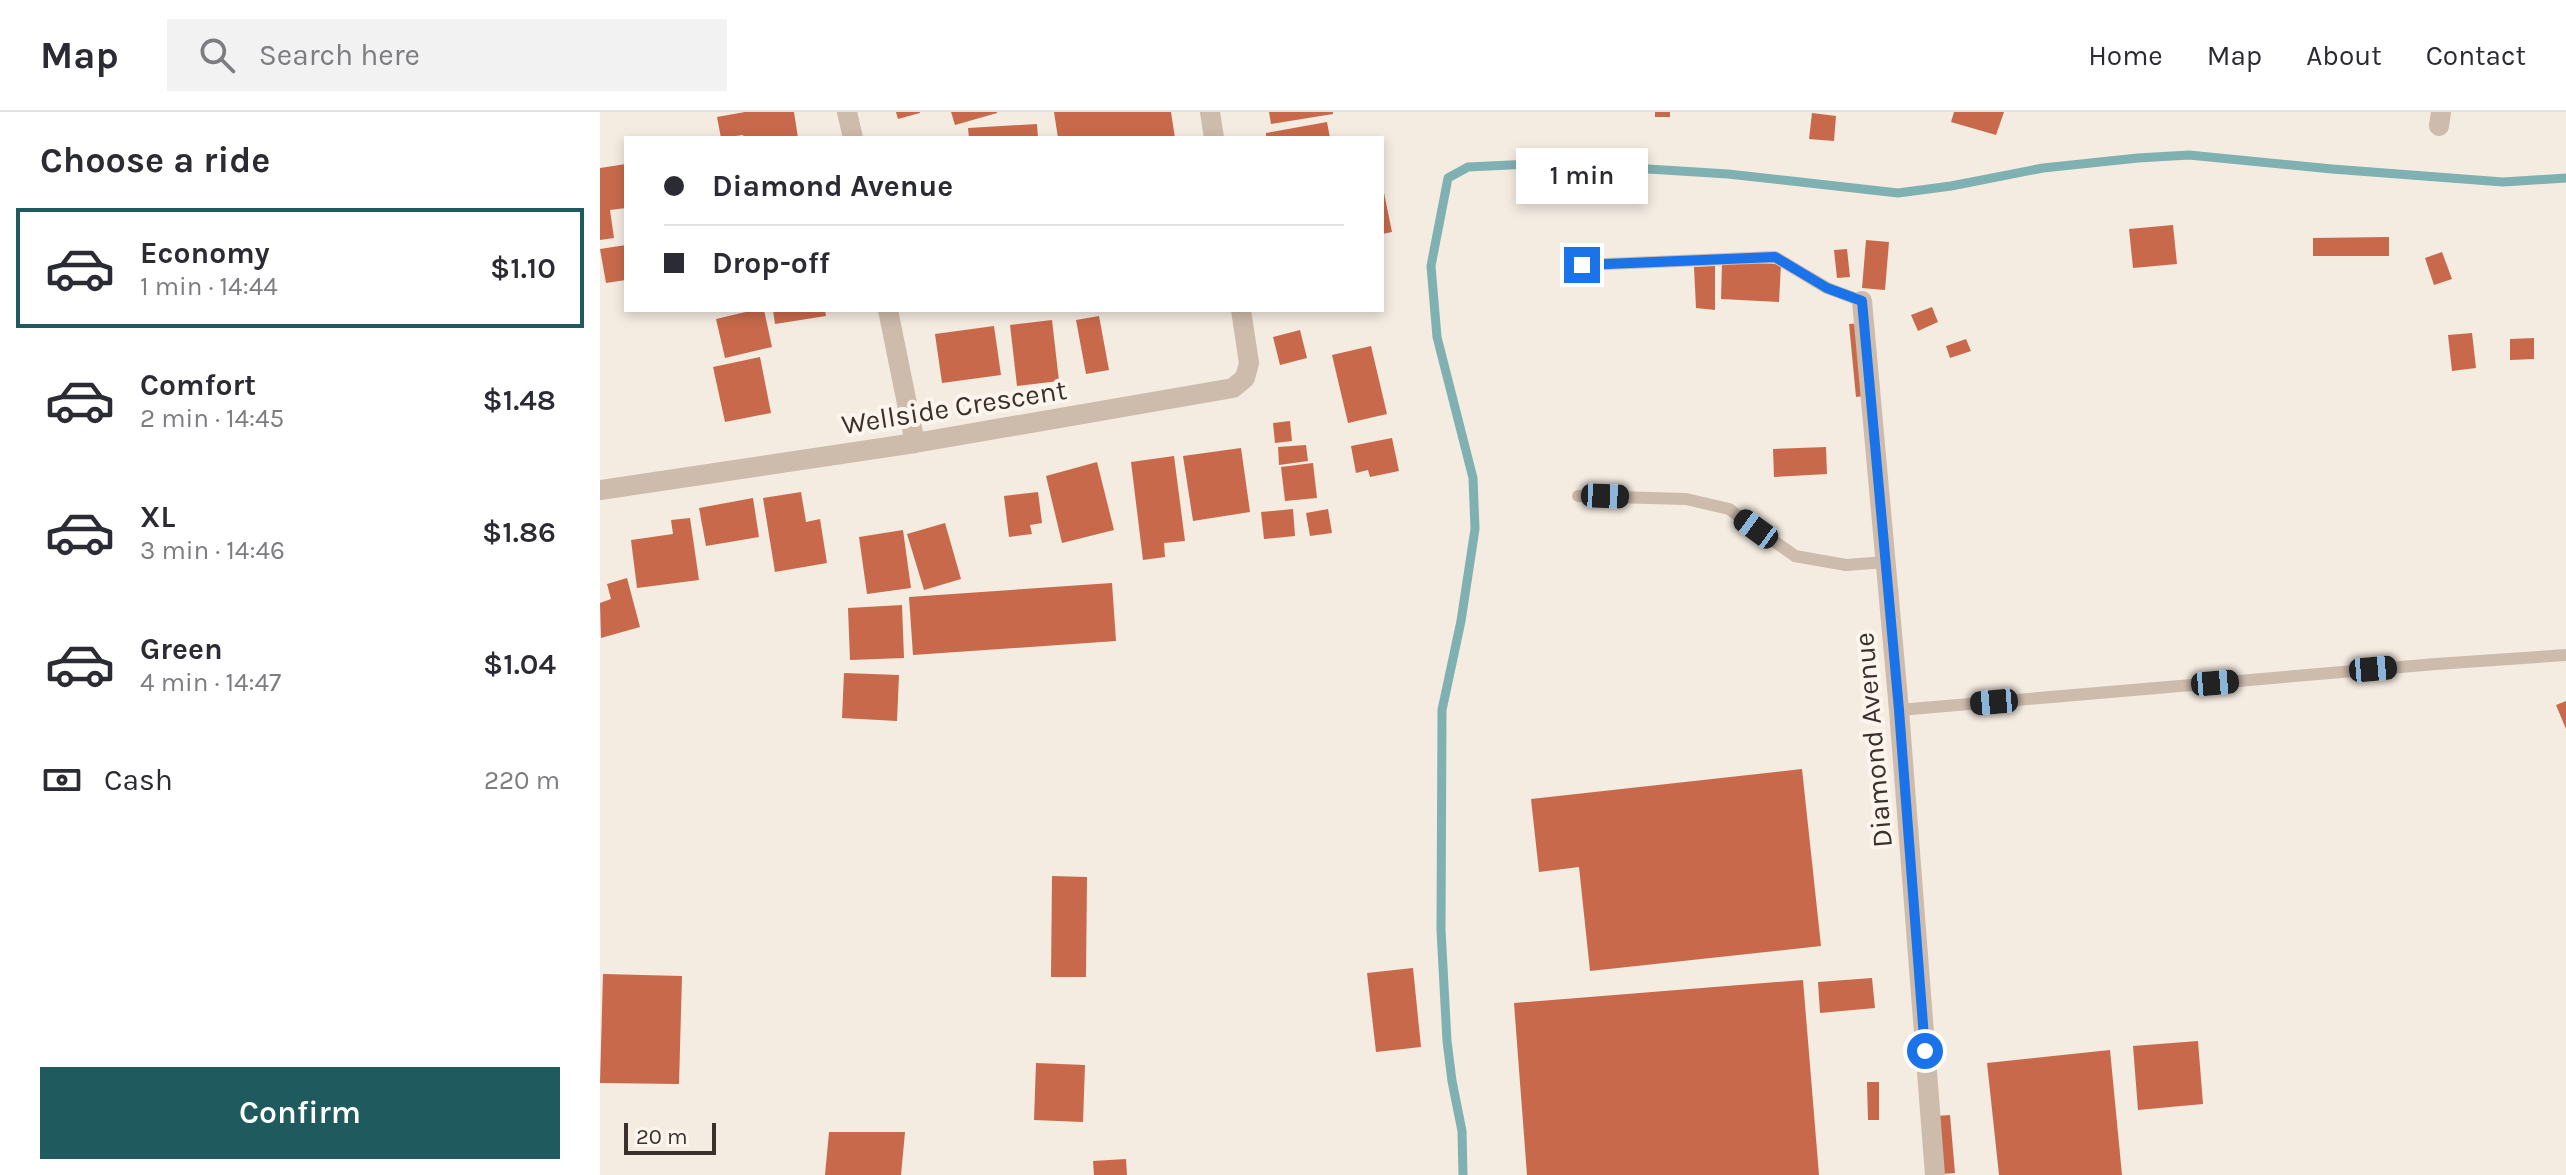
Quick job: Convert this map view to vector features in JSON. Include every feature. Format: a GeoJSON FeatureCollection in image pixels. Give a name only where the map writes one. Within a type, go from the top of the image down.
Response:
{"type":"FeatureCollection","features":[{"type":"Feature","properties":{"kind":"street"},"geometry":{"type":"LineString","coordinates":[[847,112],[853,136]]}},
{"type":"Feature","properties":{"kind":"street"},"geometry":{"type":"LineString","coordinates":[[1210,112],[1214,136]]}},
{"type":"Feature","properties":{"kind":"street","name":"Diamond Avenue"},"geometry":{"type":"LineString","coordinates":[[1862,301],[1899,710],[1935,1175]]}},
{"type":"Feature","properties":{"kind":"street"},"geometry":{"type":"LineString","coordinates":[[888,312],[915,443]]}},
{"type":"Feature","properties":{"kind":"street","name":"Wellside Crescent"},"geometry":{"type":"LineString","coordinates":[[600,490],[915,443],[1233,388],[1245,378],[1249,363],[1241,312]]}},
{"type":"Feature","properties":{"kind":"lane"},"geometry":{"type":"LineString","coordinates":[[1582,265],[1775,257],[1827,288],[1862,301]]}},
{"type":"Feature","properties":{"kind":"lane"},"geometry":{"type":"LineString","coordinates":[[1578,496],[1686,499],[1729,509],[1795,556],[1846,565],[1886,562]]}},
{"type":"Feature","properties":{"kind":"lane"},"geometry":{"type":"LineString","coordinates":[[1899,710],[2566,655]]}},
{"type":"Feature","properties":{"kind":"building"},"geometry":{"type":"Polygon","coordinates":[[[745,112],[794,112],[798,136],[721,136],[717,117],[745,112]]]}},
{"type":"Feature","properties":{"kind":"building"},"geometry":{"type":"Polygon","coordinates":[[[896,112],[920,112],[920,113],[898,119],[896,112]]]}},
{"type":"Feature","properties":{"kind":"building"},"geometry":{"type":"Polygon","coordinates":[[[951,112],[997,112],[997,113],[955,125],[951,112]]]}},
{"type":"Feature","properties":{"kind":"building"},"geometry":{"type":"Polygon","coordinates":[[[1054,112],[1171,112],[1175,136],[1089,136],[1058,136],[1054,112]]]}},
{"type":"Feature","properties":{"kind":"building"},"geometry":{"type":"Polygon","coordinates":[[[1269,112],[1333,112],[1333,114],[1271,124],[1269,112]]]}},
{"type":"Feature","properties":{"kind":"building"},"geometry":{"type":"Polygon","coordinates":[[[1655,112],[1670,112],[1670,117],[1655,117],[1655,112]]]}},
{"type":"Feature","properties":{"kind":"building"},"geometry":{"type":"Polygon","coordinates":[[[1954,112],[2004,112],[1996,135],[1951,122],[1954,112]]]}},
{"type":"Feature","properties":{"kind":"building"},"geometry":{"type":"Polygon","coordinates":[[[1812,113],[1836,116],[1834,141],[1809,139],[1812,113]]]}},
{"type":"Feature","properties":{"kind":"building"},"geometry":{"type":"Polygon","coordinates":[[[1327,122],[1330,136],[1266,136],[1266,133],[1327,122]]]}},
{"type":"Feature","properties":{"kind":"building"},"geometry":{"type":"Polygon","coordinates":[[[1037,124],[1038,136],[969,136],[968,128],[1037,124]]]}},
{"type":"Feature","properties":{"kind":"building"},"geometry":{"type":"Polygon","coordinates":[[[624,164],[624,208],[610,210],[614,238],[600,240],[600,168],[624,164]]]}},
{"type":"Feature","properties":{"kind":"building"},"geometry":{"type":"Polygon","coordinates":[[[1384,193],[1392,232],[1384,234],[1384,193]]]}},
{"type":"Feature","properties":{"kind":"building"},"geometry":{"type":"Polygon","coordinates":[[[2173,225],[2177,264],[2133,268],[2129,229],[2173,225]]]}},
{"type":"Feature","properties":{"kind":"building"},"geometry":{"type":"Polygon","coordinates":[[[2389,237],[2389,256],[2313,256],[2313,238],[2389,237]]]}},
{"type":"Feature","properties":{"kind":"building"},"geometry":{"type":"Polygon","coordinates":[[[1866,240],[1889,242],[1885,290],[1862,288],[1866,240]]]}},
{"type":"Feature","properties":{"kind":"building"},"geometry":{"type":"Polygon","coordinates":[[[624,245],[624,280],[606,283],[600,249],[624,245]]]}},
{"type":"Feature","properties":{"kind":"building"},"geometry":{"type":"Polygon","coordinates":[[[1847,249],[1850,277],[1837,278],[1834,250],[1847,249]]]}},
{"type":"Feature","properties":{"kind":"building"},"geometry":{"type":"Polygon","coordinates":[[[2442,252],[2452,279],[2434,285],[2425,258],[2442,252]]]}},
{"type":"Feature","properties":{"kind":"building"},"geometry":{"type":"Polygon","coordinates":[[[1722,262],[1781,264],[1779,302],[1721,299],[1722,262]]]}},
{"type":"Feature","properties":{"kind":"building"},"geometry":{"type":"Polygon","coordinates":[[[1715,266],[1715,310],[1696,308],[1694,267],[1715,266]]]}},
{"type":"Feature","properties":{"kind":"building"},"geometry":{"type":"Polygon","coordinates":[[[1932,307],[1938,322],[1918,331],[1911,315],[1932,307]]]}},
{"type":"Feature","properties":{"kind":"building"},"geometry":{"type":"Polygon","coordinates":[[[746,312],[764,312],[772,347],[725,358],[716,319],[746,312]]]}},
{"type":"Feature","properties":{"kind":"building"},"geometry":{"type":"Polygon","coordinates":[[[773,312],[825,312],[826,316],[775,324],[773,312]]]}},
{"type":"Feature","properties":{"kind":"building"},"geometry":{"type":"Polygon","coordinates":[[[1099,316],[1109,370],[1086,374],[1076,320],[1099,316]]]}},
{"type":"Feature","properties":{"kind":"building"},"geometry":{"type":"Polygon","coordinates":[[[1052,320],[1059,381],[1017,386],[1010,325],[1052,320]]]}},
{"type":"Feature","properties":{"kind":"building"},"geometry":{"type":"Polygon","coordinates":[[[1864,323],[1871,395],[1856,397],[1849,324],[1864,323]]]}},
{"type":"Feature","properties":{"kind":"building"},"geometry":{"type":"Polygon","coordinates":[[[994,326],[1001,375],[942,383],[935,334],[994,326]]]}},
{"type":"Feature","properties":{"kind":"building"},"geometry":{"type":"Polygon","coordinates":[[[1300,330],[1307,358],[1280,365],[1273,337],[1300,330]]]}},
{"type":"Feature","properties":{"kind":"building"},"geometry":{"type":"Polygon","coordinates":[[[2472,333],[2476,368],[2452,371],[2448,335],[2472,333]]]}},
{"type":"Feature","properties":{"kind":"building"},"geometry":{"type":"Polygon","coordinates":[[[2534,338],[2534,359],[2510,360],[2510,339],[2534,338]]]}},
{"type":"Feature","properties":{"kind":"building"},"geometry":{"type":"Polygon","coordinates":[[[1966,339],[1971,351],[1950,358],[1946,346],[1966,339]]]}},
{"type":"Feature","properties":{"kind":"building"},"geometry":{"type":"Polygon","coordinates":[[[1371,346],[1387,414],[1348,423],[1332,355],[1371,346]]]}},
{"type":"Feature","properties":{"kind":"building"},"geometry":{"type":"Polygon","coordinates":[[[760,357],[771,413],[725,422],[713,367],[760,357]]]}},
{"type":"Feature","properties":{"kind":"building"},"geometry":{"type":"Polygon","coordinates":[[[1290,421],[1292,441],[1275,443],[1273,423],[1290,421]]]}},
{"type":"Feature","properties":{"kind":"building"},"geometry":{"type":"Polygon","coordinates":[[[1392,438],[1399,471],[1370,477],[1368,470],[1356,473],[1351,446],[1392,438]]]}},
{"type":"Feature","properties":{"kind":"building"},"geometry":{"type":"Polygon","coordinates":[[[1306,445],[1308,461],[1279,465],[1278,447],[1306,445]]]}},
{"type":"Feature","properties":{"kind":"building"},"geometry":{"type":"Polygon","coordinates":[[[1826,447],[1827,474],[1774,477],[1773,449],[1826,447]]]}},
{"type":"Feature","properties":{"kind":"building"},"geometry":{"type":"Polygon","coordinates":[[[1241,448],[1250,512],[1193,521],[1183,456],[1241,448]]]}},
{"type":"Feature","properties":{"kind":"building"},"geometry":{"type":"Polygon","coordinates":[[[1174,456],[1185,541],[1164,543],[1165,557],[1143,560],[1131,462],[1174,456]]]}},
{"type":"Feature","properties":{"kind":"building"},"geometry":{"type":"Polygon","coordinates":[[[1097,462],[1114,530],[1062,543],[1046,476],[1097,462]]]}},
{"type":"Feature","properties":{"kind":"building"},"geometry":{"type":"Polygon","coordinates":[[[1313,463],[1317,498],[1285,501],[1281,467],[1313,463]]]}},
{"type":"Feature","properties":{"kind":"building"},"geometry":{"type":"Polygon","coordinates":[[[801,492],[806,522],[820,519],[827,563],[775,572],[763,498],[801,492]]]}},
{"type":"Feature","properties":{"kind":"building"},"geometry":{"type":"Polygon","coordinates":[[[1038,492],[1042,523],[1030,525],[1032,534],[1009,537],[1004,496],[1038,492]]]}},
{"type":"Feature","properties":{"kind":"building"},"geometry":{"type":"Polygon","coordinates":[[[753,498],[759,537],[706,546],[699,508],[753,498]]]}},
{"type":"Feature","properties":{"kind":"building"},"geometry":{"type":"Polygon","coordinates":[[[1293,509],[1295,536],[1264,539],[1261,512],[1293,509]]]}},
{"type":"Feature","properties":{"kind":"building"},"geometry":{"type":"Polygon","coordinates":[[[1328,509],[1332,533],[1310,536],[1306,513],[1328,509]]]}},
{"type":"Feature","properties":{"kind":"building"},"geometry":{"type":"Polygon","coordinates":[[[690,518],[699,580],[637,588],[631,540],[673,534],[671,520],[690,518]]]}},
{"type":"Feature","properties":{"kind":"building"},"geometry":{"type":"Polygon","coordinates":[[[945,523],[961,579],[924,590],[907,534],[945,523]]]}},
{"type":"Feature","properties":{"kind":"building"},"geometry":{"type":"Polygon","coordinates":[[[903,530],[911,588],[867,594],[859,537],[903,530]]]}},
{"type":"Feature","properties":{"kind":"building"},"geometry":{"type":"Polygon","coordinates":[[[627,578],[640,627],[601,638],[600,603],[611,599],[607,584],[627,578]]]}},
{"type":"Feature","properties":{"kind":"building"},"geometry":{"type":"Polygon","coordinates":[[[1112,583],[1116,641],[913,655],[909,597],[1112,583]]]}},
{"type":"Feature","properties":{"kind":"building"},"geometry":{"type":"Polygon","coordinates":[[[902,605],[904,658],[850,660],[848,608],[902,605]]]}},
{"type":"Feature","properties":{"kind":"building"},"geometry":{"type":"Polygon","coordinates":[[[844,673],[899,675],[897,721],[842,718],[844,673]]]}},
{"type":"Feature","properties":{"kind":"building"},"geometry":{"type":"Polygon","coordinates":[[[2566,701],[2566,729],[2556,705],[2566,701]]]}},
{"type":"Feature","properties":{"kind":"building"},"geometry":{"type":"Polygon","coordinates":[[[1802,769],[1821,946],[1590,971],[1579,867],[1539,872],[1531,799],[1802,769]]]}},
{"type":"Feature","properties":{"kind":"building"},"geometry":{"type":"Polygon","coordinates":[[[1052,876],[1087,877],[1086,977],[1051,977],[1052,876]]]}},
{"type":"Feature","properties":{"kind":"building"},"geometry":{"type":"Polygon","coordinates":[[[1413,968],[1421,1047],[1376,1052],[1367,973],[1413,968]]]}},
{"type":"Feature","properties":{"kind":"building"},"geometry":{"type":"Polygon","coordinates":[[[603,974],[682,976],[679,1084],[600,1083],[603,974]]]}},
{"type":"Feature","properties":{"kind":"building"},"geometry":{"type":"Polygon","coordinates":[[[1872,978],[1875,1008],[1820,1013],[1818,982],[1872,978]]]}},
{"type":"Feature","properties":{"kind":"building"},"geometry":{"type":"Polygon","coordinates":[[[1803,980],[1819,1175],[1527,1175],[1514,1003],[1803,980]]]}},
{"type":"Feature","properties":{"kind":"building"},"geometry":{"type":"Polygon","coordinates":[[[2198,1041],[2203,1104],[2138,1110],[2133,1046],[2198,1041]]]}},
{"type":"Feature","properties":{"kind":"building"},"geometry":{"type":"Polygon","coordinates":[[[2110,1050],[2122,1175],[1999,1175],[1987,1063],[2110,1050]]]}},
{"type":"Feature","properties":{"kind":"building"},"geometry":{"type":"Polygon","coordinates":[[[1036,1063],[1085,1065],[1083,1122],[1034,1120],[1036,1063]]]}},
{"type":"Feature","properties":{"kind":"building"},"geometry":{"type":"Polygon","coordinates":[[[1867,1082],[1879,1082],[1879,1120],[1868,1120],[1867,1082]]]}},
{"type":"Feature","properties":{"kind":"building"},"geometry":{"type":"Polygon","coordinates":[[[1950,1115],[1955,1173],[1942,1174],[1937,1116],[1950,1115]]]}},
{"type":"Feature","properties":{"kind":"building"},"geometry":{"type":"Polygon","coordinates":[[[829,1132],[905,1132],[901,1175],[825,1175],[829,1132]]]}},
{"type":"Feature","properties":{"kind":"building"},"geometry":{"type":"Polygon","coordinates":[[[1126,1159],[1127,1175],[1094,1175],[1093,1161],[1126,1159]]]}},
{"type":"Feature","properties":{"kind":"waterway"},"geometry":{"type":"LineString","coordinates":[[1463,1175],[1462,1131],[1447,1041],[1441,930],[1442,710],[1461,621],[1475,529],[1473,478],[1437,337],[1431,266],[1448,178],[1468,167],[1552,163],[1728,174],[1898,193],[2043,168],[2189,155],[2503,182],[2566,178]]}},
{"type":"Feature","properties":{"kind":"route"},"geometry":{"type":"LineString","coordinates":[[1582,265],[1775,257],[1827,288],[1862,301],[1899,710],[1925,1051]]}}]}
